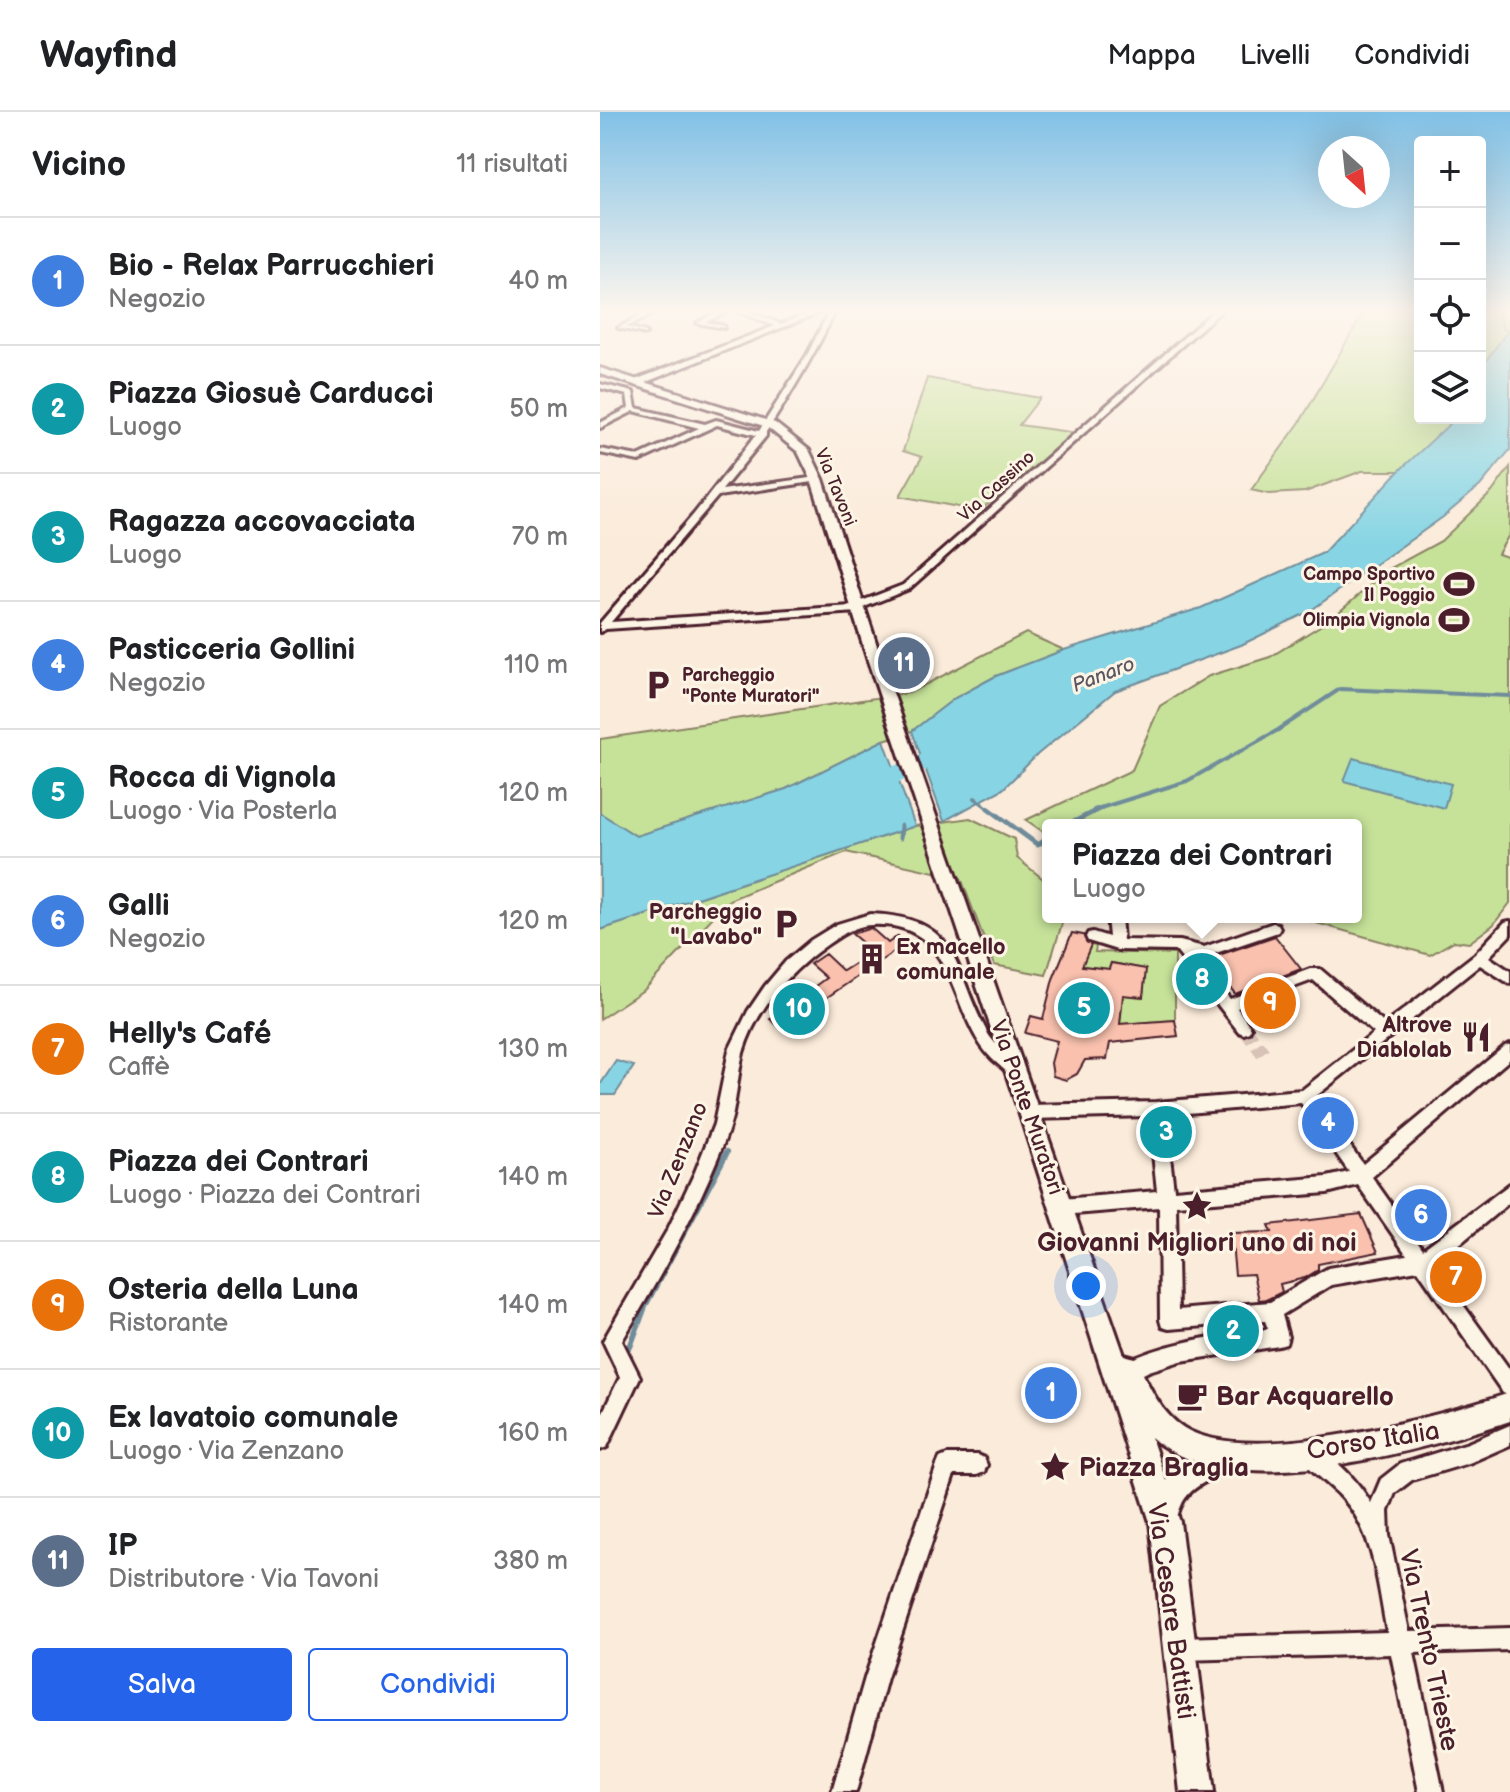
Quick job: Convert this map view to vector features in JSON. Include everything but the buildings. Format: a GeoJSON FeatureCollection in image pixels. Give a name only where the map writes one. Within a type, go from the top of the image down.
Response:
{"type":"FeatureCollection","features":[{"type":"Feature","properties":{"kind":"main road","name":"Via Tavoni"},"geometry":{"type":"LineString","coordinates":[[655,388],[767,430],[803,450],[817,479],[885,690]]}},
{"type":"Feature","properties":{"kind":"main road","name":"Via Ponte Muratori"},"geometry":{"type":"LineString","coordinates":[[885,690],[1107,1342]]}},
{"type":"Feature","properties":{"kind":"main road","name":"Corso Italia"},"geometry":{"type":"LineString","coordinates":[[1107,1342],[1149,1415],[1164,1430],[1182,1443],[1233,1457]]}},
{"type":"Feature","properties":{"kind":"main road","name":"Via Cesare Battisti"},"geometry":{"type":"LineString","coordinates":[[1107,1342],[1128,1419],[1165,1522],[1197,1792]]}},
{"type":"Feature","properties":{"kind":"main road","name":"Corso Italia"},"geometry":{"type":"LineString","coordinates":[[1165,1522],[1167,1500],[1178,1485],[1194,1472],[1233,1457],[1304,1452],[1412,1437],[1456,1427],[1510,1407]]}},
{"type":"Feature","properties":{"kind":"street"},"geometry":{"type":"LineString","coordinates":[[609,388],[630,394]]}},
{"type":"Feature","properties":{"kind":"street"},"geometry":{"type":"LineString","coordinates":[[630,394],[636,388]]}},
{"type":"Feature","properties":{"kind":"street"},"geometry":{"type":"LineString","coordinates":[[601,627],[767,430],[793,388]]}},
{"type":"Feature","properties":{"kind":"street","name":"Via Cassino"},"geometry":{"type":"LineString","coordinates":[[858,608],[906,587],[926,571],[1131,388]]}},
{"type":"Feature","properties":{"kind":"street"},"geometry":{"type":"LineString","coordinates":[[630,394],[633,409]]}},
{"type":"Feature","properties":{"kind":"street"},"geometry":{"type":"LineString","coordinates":[[600,426],[633,409],[706,427]]}},
{"type":"Feature","properties":{"kind":"street"},"geometry":{"type":"LineString","coordinates":[[600,451],[639,459],[716,422],[767,430]]}},
{"type":"Feature","properties":{"kind":"street"},"geometry":{"type":"LineString","coordinates":[[715,494],[817,479]]}},
{"type":"Feature","properties":{"kind":"street"},"geometry":{"type":"LineString","coordinates":[[601,627],[858,608]]}},
{"type":"Feature","properties":{"kind":"street","name":"Via Zenzano"},"geometry":{"type":"LineString","coordinates":[[600,1440],[630,1377],[612,1341],[681,1222],[722,1123],[739,1041],[785,969],[848,924],[867,918],[899,920],[925,933],[951,963],[984,1043],[1014,1068]]}},
{"type":"Feature","properties":{"kind":"street"},"geometry":{"type":"LineString","coordinates":[[1115,923],[1117,945]]}},
{"type":"Feature","properties":{"kind":"street"},"geometry":{"type":"LineString","coordinates":[[1030,1112],[1156,1109],[1305,1096],[1480,958],[1510,926]]}},
{"type":"Feature","properties":{"kind":"street"},"geometry":{"type":"LineString","coordinates":[[1093,937],[1117,945],[1180,946],[1204,952],[1273,928]]}},
{"type":"Feature","properties":{"kind":"street"},"geometry":{"type":"LineString","coordinates":[[1180,946],[1244,1028]]}},
{"type":"Feature","properties":{"kind":"street"},"geometry":{"type":"LineString","coordinates":[[1480,958],[1510,978]]}},
{"type":"Feature","properties":{"kind":"street"},"geometry":{"type":"LineString","coordinates":[[1227,1006],[1315,973],[1386,1034]]}},
{"type":"Feature","properties":{"kind":"street"},"geometry":{"type":"LineString","coordinates":[[1062,1207],[1327,1185],[1359,1177],[1510,1050]]}},
{"type":"Feature","properties":{"kind":"street"},"geometry":{"type":"LineString","coordinates":[[1305,1096],[1359,1177],[1510,1386]]}},
{"type":"Feature","properties":{"kind":"street"},"geometry":{"type":"LineString","coordinates":[[1156,1109],[1168,1200],[1169,1320],[1272,1311],[1328,1277],[1420,1261],[1444,1246],[1510,1192]]}},
{"type":"Feature","properties":{"kind":"street"},"geometry":{"type":"LineString","coordinates":[[1127,1372],[1146,1360],[1279,1337],[1272,1311]]}},
{"type":"Feature","properties":{"kind":"street","name":"Corso Italia"},"geometry":{"type":"LineString","coordinates":[[1379,1538],[1378,1511],[1388,1486],[1407,1471],[1469,1453],[1510,1435]]}},
{"type":"Feature","properties":{"kind":"street","name":"Via Trento Trieste"},"geometry":{"type":"LineString","coordinates":[[1304,1452],[1333,1473],[1355,1496],[1379,1538],[1431,1792]]}},
{"type":"Feature","properties":{"kind":"street"},"geometry":{"type":"LineString","coordinates":[[844,1792],[876,1678],[947,1465],[977,1465]]}},
{"type":"Feature","properties":{"kind":"street"},"geometry":{"type":"LineString","coordinates":[[1181,1649],[1510,1639]]}},
{"type":"Feature","properties":{"kind":"green space"},"geometry":{"type":"Polygon","coordinates":[[[924,388],[986,388],[1040,398],[1019,425],[1077,433],[979,511],[900,496],[922,457],[903,451],[924,388]]]}},
{"type":"Feature","properties":{"kind":"green space"},"geometry":{"type":"Polygon","coordinates":[[[1320,388],[1414,388],[1414,424],[1452,424],[1399,471],[1362,471],[1305,492],[1269,494],[1251,490],[1300,422],[1320,388]]]}},
{"type":"Feature","properties":{"kind":"green space"},"geometry":{"type":"Polygon","coordinates":[[[1510,467],[1510,533],[1498,554],[1510,558],[1510,903],[1493,925],[1469,943],[1454,941],[1430,955],[1316,923],[1362,923],[1362,819],[1042,819],[1042,831],[1026,820],[1132,770],[1160,706],[1209,676],[1270,657],[1331,619],[1389,569],[1441,541],[1492,492],[1510,467]]]}},
{"type":"Feature","properties":{"kind":"green space"},"geometry":{"type":"Polygon","coordinates":[[[1026,633],[1064,650],[996,676],[955,698],[912,731],[884,740],[786,789],[636,836],[600,813],[600,739],[909,693],[1026,633]]]}},
{"type":"Feature","properties":{"kind":"green space"},"geometry":{"type":"Polygon","coordinates":[[[970,818],[1014,839],[1017,858],[1042,878],[1042,923],[1062,923],[1046,975],[994,965],[961,878],[846,852],[729,900],[645,989],[600,1019],[600,930],[915,826],[970,818]]]}},
{"type":"Feature","properties":{"kind":"green space"},"geometry":{"type":"Polygon","coordinates":[[[1082,943],[1096,946],[1095,952],[1175,954],[1175,1020],[1120,1024],[1123,995],[1143,997],[1145,969],[1111,963],[1109,969],[1075,965],[1082,943]]]}},
{"type":"Feature","properties":{"kind":"water"},"geometry":{"type":"Polygon","coordinates":[[[1486,388],[1510,388],[1510,450],[1480,486],[1443,517],[1310,611],[1241,645],[1115,691],[1038,754],[1003,789],[944,821],[912,731],[955,698],[996,676],[1064,650],[1201,608],[1323,553],[1399,471],[1450,424],[1486,424],[1486,388]]]}},
{"type":"Feature","properties":{"kind":"water"},"geometry":{"type":"Polygon","coordinates":[[[884,740],[915,826],[600,930],[600,813],[636,836],[786,789],[884,740]]]}},
{"type":"Feature","properties":{"kind":"water"},"geometry":{"type":"Polygon","coordinates":[[[1353,758],[1451,784],[1444,808],[1344,781],[1353,758]]]}},
{"type":"Feature","properties":{"kind":"water"},"geometry":{"type":"Polygon","coordinates":[[[616,1061],[634,1066],[615,1095],[600,1095],[600,1085],[616,1061]]]}},
{"type":"Feature","properties":{"kind":"waterway"},"geometry":{"type":"LineString","coordinates":[[1094,810],[1187,781],[1278,730],[1340,689],[1510,696]]}},
{"type":"Feature","properties":{"kind":"waterway","name":"Panaro"},"geometry":{"type":"LineString","coordinates":[[862,790],[955,747]]}},
{"type":"Feature","properties":{"kind":"waterway"},"geometry":{"type":"LineString","coordinates":[[975,798],[991,810]]}},
{"type":"Feature","properties":{"kind":"waterway"},"geometry":{"type":"LineString","coordinates":[[988,808],[1038,845],[1042,842]]}},
{"type":"Feature","properties":{"kind":"waterway"},"geometry":{"type":"LineString","coordinates":[[1080,819],[1101,808]]}},
{"type":"Feature","properties":{"kind":"waterway"},"geometry":{"type":"LineString","coordinates":[[900,838],[901,826]]}},
{"type":"Feature","properties":{"kind":"waterway"},"geometry":{"type":"LineString","coordinates":[[630,1347],[646,1304],[727,1152]]}},
{"type":"Feature","properties":{"kind":"tunnel"},"geometry":{"type":"LineString","coordinates":[[1244,1028],[1263,1053]]}},
{"type":"Feature","properties":{"kind":"place","name":"Campo Sportivo Il Poggio"},"geometry":{"type":"Point","coordinates":[1459,584]}},
{"type":"Feature","properties":{"kind":"place","name":"Olimpia Vignola"},"geometry":{"type":"Point","coordinates":[1454,620]}},
{"type":"Feature","properties":{"kind":"place","name":"IP"},"geometry":{"type":"Point","coordinates":[904,663]}},
{"type":"Feature","properties":{"kind":"place","name":"Parcheggio \"Ponte Muratori\""},"geometry":{"type":"Point","coordinates":[658,685]}},
{"type":"Feature","properties":{"kind":"place","name":"Parcheggio \"Lavabo\""},"geometry":{"type":"Point","coordinates":[786,924]}},
{"type":"Feature","properties":{"kind":"place","name":"Ex macello comunale"},"geometry":{"type":"Point","coordinates":[872,959]}},
{"type":"Feature","properties":{"kind":"place","name":"Piazza dei Contrari"},"geometry":{"type":"Point","coordinates":[1202,979]}},
{"type":"Feature","properties":{"kind":"place","name":"Osteria della Luna"},"geometry":{"type":"Point","coordinates":[1270,1003]}},
{"type":"Feature","properties":{"kind":"place","name":"Rocca di Vignola"},"geometry":{"type":"Point","coordinates":[1084,1008]}},
{"type":"Feature","properties":{"kind":"place","name":"Ex lavatoio comunale"},"geometry":{"type":"Point","coordinates":[799,1009]}},
{"type":"Feature","properties":{"kind":"place","name":"Altrove Diablolab"},"geometry":{"type":"Point","coordinates":[1476,1037]}},
{"type":"Feature","properties":{"kind":"place","name":"Pasticceria Gollini"},"geometry":{"type":"Point","coordinates":[1328,1123]}},
{"type":"Feature","properties":{"kind":"place","name":"Ragazza accovacciata"},"geometry":{"type":"Point","coordinates":[1166,1132]}},
{"type":"Feature","properties":{"kind":"place","name":"Giovanni Migliori uno di noi"},"geometry":{"type":"Point","coordinates":[1197,1206]}},
{"type":"Feature","properties":{"kind":"place","name":"Galli"},"geometry":{"type":"Point","coordinates":[1421,1215]}},
{"type":"Feature","properties":{"kind":"place","name":"Helly's Café"},"geometry":{"type":"Point","coordinates":[1456,1277]}},
{"type":"Feature","properties":{"kind":"place","name":"Piazza Giosuè Carducci"},"geometry":{"type":"Point","coordinates":[1233,1331]}},
{"type":"Feature","properties":{"kind":"place","name":"Bio - Relax Parrucchieri"},"geometry":{"type":"Point","coordinates":[1051,1393]}},
{"type":"Feature","properties":{"kind":"place","name":"Bar Acquarello"},"geometry":{"type":"Point","coordinates":[1192,1396]}},
{"type":"Feature","properties":{"kind":"place","name":"Piazza Braglia"},"geometry":{"type":"Point","coordinates":[1055,1467]}}]}
